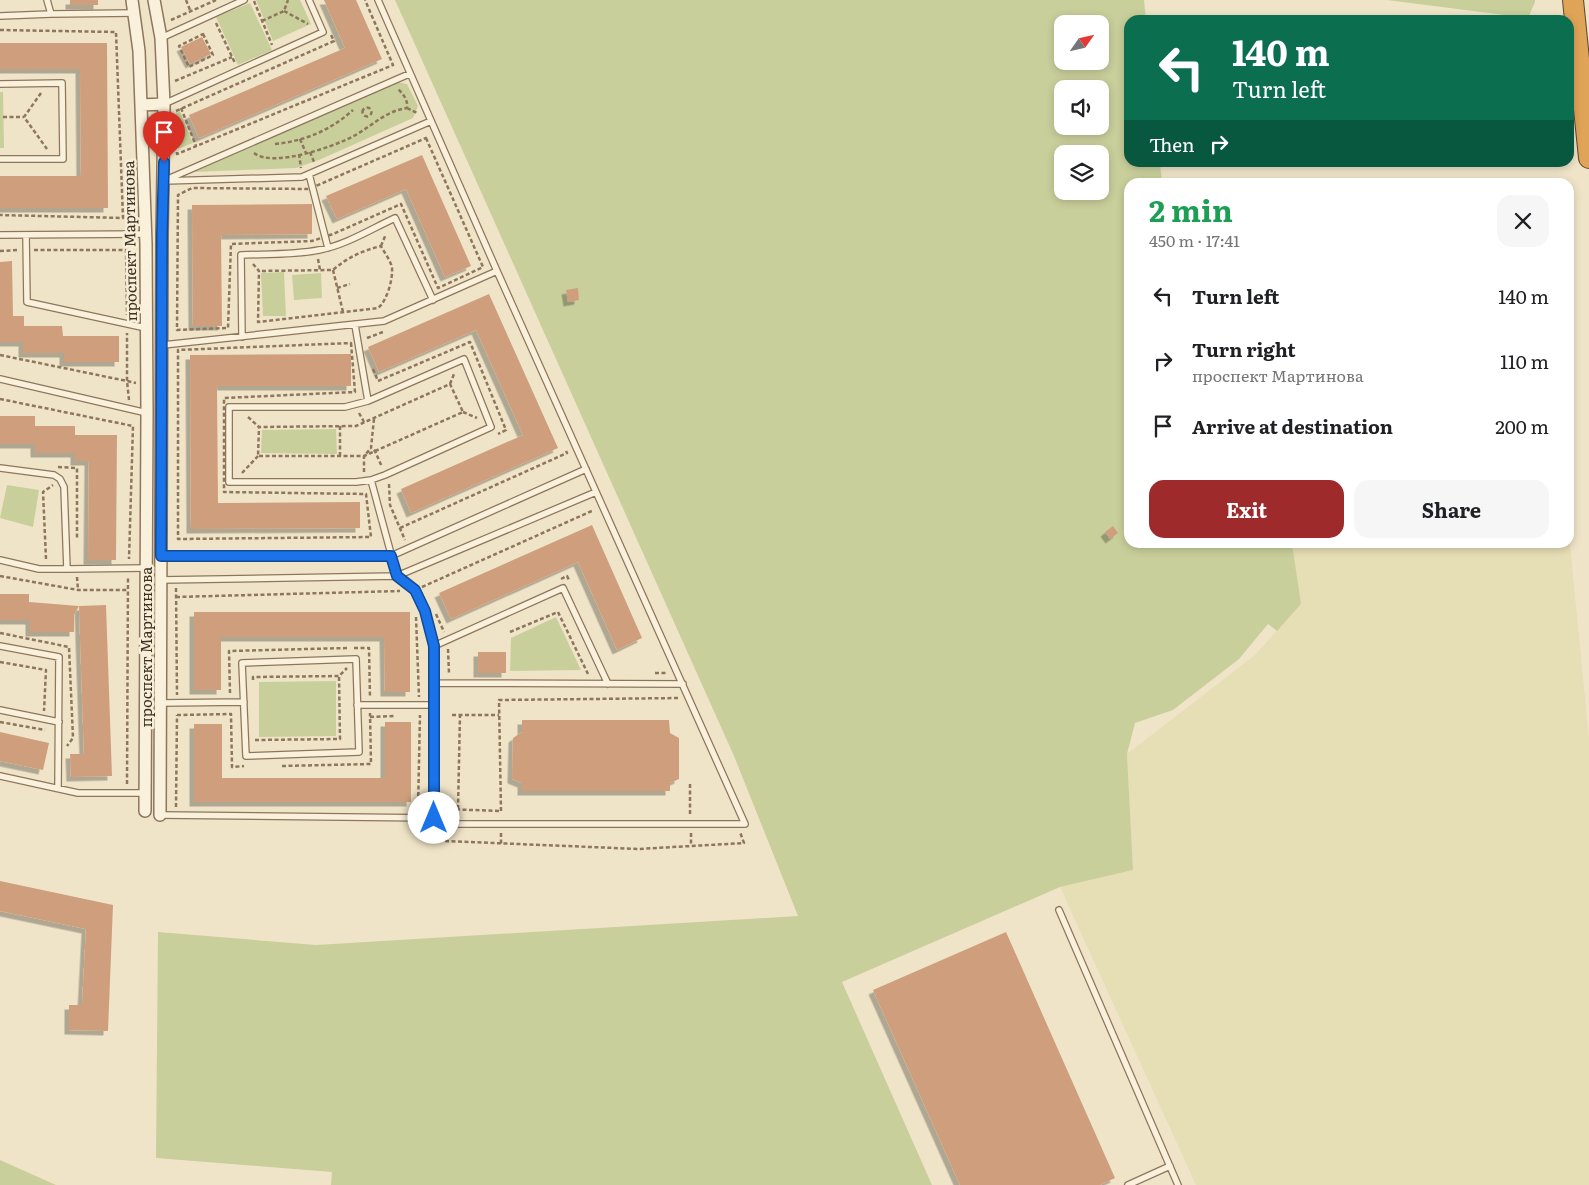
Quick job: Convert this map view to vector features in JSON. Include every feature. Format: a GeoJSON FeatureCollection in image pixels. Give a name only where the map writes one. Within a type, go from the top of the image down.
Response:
{"type":"FeatureCollection","features":[{"type":"Feature","properties":{"kind":"highway"},"geometry":{"type":"LineString","coordinates":[[1573,0],[1589,158]]}},
{"type":"Feature","properties":{"kind":"street","name":"проспект Мартинова"},"geometry":{"type":"LineString","coordinates":[[132,0],[139,51],[145,234],[147,413],[145,811]]}},
{"type":"Feature","properties":{"kind":"street","name":"проспект Мартинова"},"geometry":{"type":"LineString","coordinates":[[154,0],[169,102],[162,234],[160,815]]}},
{"type":"Feature","properties":{"kind":"street"},"geometry":{"type":"LineString","coordinates":[[141,105],[169,102]]}},
{"type":"Feature","properties":{"kind":"street"},"geometry":{"type":"LineString","coordinates":[[145,234],[162,234]]}},
{"type":"Feature","properties":{"kind":"street"},"geometry":{"type":"LineString","coordinates":[[147,413],[162,417]]}},
{"type":"Feature","properties":{"kind":"street"},"geometry":{"type":"LineString","coordinates":[[146,568],[161,562]]}},
{"type":"Feature","properties":{"kind":"lane"},"geometry":{"type":"LineString","coordinates":[[47,0],[51,14]]}},
{"type":"Feature","properties":{"kind":"lane"},"geometry":{"type":"LineString","coordinates":[[161,38],[244,0]]}},
{"type":"Feature","properties":{"kind":"lane"},"geometry":{"type":"LineString","coordinates":[[169,102],[322,32],[309,0]]}},
{"type":"Feature","properties":{"kind":"lane"},"geometry":{"type":"LineString","coordinates":[[160,815],[434,818],[453,824],[745,824],[409,74],[378,0]]}},
{"type":"Feature","properties":{"kind":"lane"},"geometry":{"type":"LineString","coordinates":[[0,16],[134,13]]}},
{"type":"Feature","properties":{"kind":"lane"},"geometry":{"type":"LineString","coordinates":[[164,181],[409,74]]}},
{"type":"Feature","properties":{"kind":"lane"},"geometry":{"type":"LineString","coordinates":[[0,84],[62,83],[63,159],[0,159]]}},
{"type":"Feature","properties":{"kind":"lane"},"geometry":{"type":"LineString","coordinates":[[164,181],[302,177],[431,121]]}},
{"type":"Feature","properties":{"kind":"lane"},"geometry":{"type":"LineString","coordinates":[[309,174],[328,248]]}},
{"type":"Feature","properties":{"kind":"lane"},"geometry":{"type":"LineString","coordinates":[[242,337],[241,255],[304,252],[328,248],[395,218],[432,300]]}},
{"type":"Feature","properties":{"kind":"lane"},"geometry":{"type":"LineString","coordinates":[[0,235],[145,234]]}},
{"type":"Feature","properties":{"kind":"lane"},"geometry":{"type":"LineString","coordinates":[[26,235],[27,302],[146,328]]}},
{"type":"Feature","properties":{"kind":"lane"},"geometry":{"type":"LineString","coordinates":[[162,345],[384,321],[497,271]]}},
{"type":"Feature","properties":{"kind":"lane"},"geometry":{"type":"LineString","coordinates":[[355,325],[368,401]]}},
{"type":"Feature","properties":{"kind":"lane"},"geometry":{"type":"LineString","coordinates":[[464,359],[491,427],[385,475],[368,480],[229,482],[229,407],[345,407],[368,401],[464,359]]}},
{"type":"Feature","properties":{"kind":"lane"},"geometry":{"type":"LineString","coordinates":[[0,379],[147,413]]}},
{"type":"Feature","properties":{"kind":"lane"},"geometry":{"type":"LineString","coordinates":[[0,468],[54,475],[60,479],[64,487],[67,569]]}},
{"type":"Feature","properties":{"kind":"lane"},"geometry":{"type":"LineString","coordinates":[[161,562],[176,556],[391,556],[586,469]]}},
{"type":"Feature","properties":{"kind":"lane"},"geometry":{"type":"LineString","coordinates":[[368,480],[397,576],[415,590],[425,611],[434,646],[434,818]]}},
{"type":"Feature","properties":{"kind":"lane"},"geometry":{"type":"LineString","coordinates":[[160,580],[397,576],[596,492]]}},
{"type":"Feature","properties":{"kind":"lane"},"geometry":{"type":"LineString","coordinates":[[0,560],[39,569],[146,568]]}},
{"type":"Feature","properties":{"kind":"lane"},"geometry":{"type":"LineString","coordinates":[[434,646],[563,588],[608,684]]}},
{"type":"Feature","properties":{"kind":"lane"},"geometry":{"type":"LineString","coordinates":[[0,646],[59,658],[58,788]]}},
{"type":"Feature","properties":{"kind":"lane"},"geometry":{"type":"LineString","coordinates":[[356,660],[357,706],[359,752],[246,756],[242,663],[356,660]]}},
{"type":"Feature","properties":{"kind":"lane"},"geometry":{"type":"LineString","coordinates":[[434,683],[683,684]]}},
{"type":"Feature","properties":{"kind":"lane"},"geometry":{"type":"LineString","coordinates":[[160,703],[244,702]]}},
{"type":"Feature","properties":{"kind":"lane"},"geometry":{"type":"LineString","coordinates":[[357,706],[434,705]]}},
{"type":"Feature","properties":{"kind":"lane"},"geometry":{"type":"LineString","coordinates":[[0,710],[59,722]]}},
{"type":"Feature","properties":{"kind":"lane"},"geometry":{"type":"LineString","coordinates":[[0,776],[78,793],[145,793]]}},
{"type":"Feature","properties":{"kind":"lane"},"geometry":{"type":"LineString","coordinates":[[1059,910],[1178,1185]]}},
{"type":"Feature","properties":{"kind":"lane"},"geometry":{"type":"LineString","coordinates":[[1128,1185],[1170,1166]]}},
{"type":"Feature","properties":{"kind":"path"},"geometry":{"type":"LineString","coordinates":[[186,0],[190,10]]}},
{"type":"Feature","properties":{"kind":"path"},"geometry":{"type":"LineString","coordinates":[[171,20],[216,0]]}},
{"type":"Feature","properties":{"kind":"path"},"geometry":{"type":"LineString","coordinates":[[253,0],[276,54]]}},
{"type":"Feature","properties":{"kind":"path"},"geometry":{"type":"LineString","coordinates":[[262,21],[284,11],[288,0]]}},
{"type":"Feature","properties":{"kind":"path"},"geometry":{"type":"LineString","coordinates":[[176,146],[177,154],[393,65],[365,0]]}},
{"type":"Feature","properties":{"kind":"path"},"geometry":{"type":"LineString","coordinates":[[284,11],[332,37]]}},
{"type":"Feature","properties":{"kind":"path"},"geometry":{"type":"LineString","coordinates":[[212,14],[238,71]]}},
{"type":"Feature","properties":{"kind":"path"},"geometry":{"type":"LineString","coordinates":[[0,30],[116,32],[123,218],[0,215]]}},
{"type":"Feature","properties":{"kind":"path"},"geometry":{"type":"LineString","coordinates":[[203,34],[213,56],[200,62],[189,67],[179,46],[203,34]]}},
{"type":"Feature","properties":{"kind":"path"},"geometry":{"type":"LineString","coordinates":[[173,73],[174,82],[232,57]]}},
{"type":"Feature","properties":{"kind":"path"},"geometry":{"type":"LineString","coordinates":[[200,62],[203,69]]}},
{"type":"Feature","properties":{"kind":"path"},"geometry":{"type":"LineString","coordinates":[[24,117],[48,83]]}},
{"type":"Feature","properties":{"kind":"path"},"geometry":{"type":"LineString","coordinates":[[393,91],[398,88],[404,96],[407,108]]}},
{"type":"Feature","properties":{"kind":"path"},"geometry":{"type":"LineString","coordinates":[[169,102],[175,111]]}},
{"type":"Feature","properties":{"kind":"path"},"geometry":{"type":"LineString","coordinates":[[181,108],[196,146]]}},
{"type":"Feature","properties":{"kind":"path"},"geometry":{"type":"LineString","coordinates":[[256,148],[254,153],[259,157],[266,158],[282,158],[306,153],[351,137],[386,115],[398,110],[407,108],[419,113]]}},
{"type":"Feature","properties":{"kind":"path"},"geometry":{"type":"LineString","coordinates":[[268,144],[300,139],[324,132],[341,121],[354,109]]}},
{"type":"Feature","properties":{"kind":"path"},"geometry":{"type":"LineString","coordinates":[[4,117],[24,117]]}},
{"type":"Feature","properties":{"kind":"path"},"geometry":{"type":"LineString","coordinates":[[24,117],[54,159]]}},
{"type":"Feature","properties":{"kind":"path"},"geometry":{"type":"LineString","coordinates":[[300,139],[306,153]]}},
{"type":"Feature","properties":{"kind":"path"},"geometry":{"type":"LineString","coordinates":[[381,246],[392,266],[392,276],[383,304],[378,308],[258,322],[258,271],[333,270],[345,260],[363,251],[381,246]]}},
{"type":"Feature","properties":{"kind":"path"},"geometry":{"type":"LineString","coordinates":[[333,270],[343,312]]}},
{"type":"Feature","properties":{"kind":"path"},"geometry":{"type":"LineString","coordinates":[[337,288],[350,284]]}},
{"type":"Feature","properties":{"kind":"path"},"geometry":{"type":"LineString","coordinates":[[363,340],[389,329]]}},
{"type":"Feature","properties":{"kind":"path"},"geometry":{"type":"LineString","coordinates":[[372,365],[378,381],[470,342],[506,430],[498,434]]}},
{"type":"Feature","properties":{"kind":"path"},"geometry":{"type":"LineString","coordinates":[[176,556],[178,539],[178,350],[351,343],[355,392],[224,398],[224,492],[366,494],[371,537],[178,539]]}},
{"type":"Feature","properties":{"kind":"path"},"geometry":{"type":"LineString","coordinates":[[234,482],[258,456],[259,427],[356,426],[450,384],[462,412],[364,456],[258,456]]}},
{"type":"Feature","properties":{"kind":"path"},"geometry":{"type":"LineString","coordinates":[[0,399],[133,426],[128,567],[127,784]]}},
{"type":"Feature","properties":{"kind":"path"},"geometry":{"type":"LineString","coordinates":[[364,456],[371,448],[374,418]]}},
{"type":"Feature","properties":{"kind":"path"},"geometry":{"type":"LineString","coordinates":[[340,426],[340,456]]}},
{"type":"Feature","properties":{"kind":"path"},"geometry":{"type":"LineString","coordinates":[[563,444],[576,474]]}},
{"type":"Feature","properties":{"kind":"path"},"geometry":{"type":"LineString","coordinates":[[371,448],[375,451],[385,475]]}},
{"type":"Feature","properties":{"kind":"path"},"geometry":{"type":"LineString","coordinates":[[400,528],[567,453]]}},
{"type":"Feature","properties":{"kind":"path"},"geometry":{"type":"LineString","coordinates":[[364,456],[368,480]]}},
{"type":"Feature","properties":{"kind":"path"},"geometry":{"type":"LineString","coordinates":[[46,560],[43,492],[77,468]]}},
{"type":"Feature","properties":{"kind":"path"},"geometry":{"type":"LineString","coordinates":[[396,481],[388,485],[390,505],[408,548]]}},
{"type":"Feature","properties":{"kind":"path"},"geometry":{"type":"LineString","coordinates":[[587,496],[594,510]]}},
{"type":"Feature","properties":{"kind":"path"},"geometry":{"type":"LineString","coordinates":[[0,576],[78,590],[128,590]]}},
{"type":"Feature","properties":{"kind":"path"},"geometry":{"type":"LineString","coordinates":[[558,580],[567,576],[571,585]]}},
{"type":"Feature","properties":{"kind":"path"},"geometry":{"type":"LineString","coordinates":[[176,580],[176,808]]}},
{"type":"Feature","properties":{"kind":"path"},"geometry":{"type":"LineString","coordinates":[[510,632],[558,612],[588,674],[604,674]]}},
{"type":"Feature","properties":{"kind":"path"},"geometry":{"type":"LineString","coordinates":[[436,613],[448,640],[449,676]]}},
{"type":"Feature","properties":{"kind":"path"},"geometry":{"type":"LineString","coordinates":[[230,694],[229,651],[368,648],[371,764],[282,766]]}},
{"type":"Feature","properties":{"kind":"path"},"geometry":{"type":"LineString","coordinates":[[0,662],[46,670],[45,711],[36,709]]}},
{"type":"Feature","properties":{"kind":"path"},"geometry":{"type":"LineString","coordinates":[[501,814],[499,700],[681,698],[670,673],[651,673]]}},
{"type":"Feature","properties":{"kind":"path"},"geometry":{"type":"LineString","coordinates":[[254,686],[253,677],[339,676],[340,739],[255,740],[254,731]]}},
{"type":"Feature","properties":{"kind":"path"},"geometry":{"type":"LineString","coordinates":[[177,694],[186,694]]}},
{"type":"Feature","properties":{"kind":"path"},"geometry":{"type":"LineString","coordinates":[[177,715],[231,714],[232,766],[252,766]]}},
{"type":"Feature","properties":{"kind":"path"},"geometry":{"type":"LineString","coordinates":[[452,715],[499,715]]}},
{"type":"Feature","properties":{"kind":"path"},"geometry":{"type":"LineString","coordinates":[[458,809],[460,715]]}},
{"type":"Feature","properties":{"kind":"path"},"geometry":{"type":"LineString","coordinates":[[0,722],[50,731]]}},
{"type":"Feature","properties":{"kind":"path"},"geometry":{"type":"LineString","coordinates":[[445,842],[639,849],[744,843],[736,824]]}},
{"type":"Feature","properties":{"kind":"shaded area"},"geometry":{"type":"Polygon","coordinates":[[[1292,548],[1570,548],[1589,739],[1589,1185],[1196,1185],[1060,887],[1133,870],[1127,754],[1255,655],[1301,604],[1292,548]]]}},
{"type":"Feature","properties":{"kind":"green space"},"geometry":{"type":"Polygon","coordinates":[[[256,0],[300,0],[311,24],[273,41],[256,0]]]}},
{"type":"Feature","properties":{"kind":"green space"},"geometry":{"type":"Polygon","coordinates":[[[395,0],[1144,0],[1146,15],[1124,15],[1124,167],[1160,167],[1162,178],[1124,178],[1124,548],[1292,548],[1301,604],[1277,631],[1268,624],[1239,659],[1173,710],[1135,723],[1127,754],[1133,870],[1060,887],[842,982],[932,1185],[331,1185],[332,1172],[156,1158],[158,932],[316,945],[798,916],[734,756],[395,0]]]}},
{"type":"Feature","properties":{"kind":"green space"},"geometry":{"type":"Polygon","coordinates":[[[1387,0],[1535,0],[1529,15],[1504,15],[1387,0]]]}},
{"type":"Feature","properties":{"kind":"green space"},"geometry":{"type":"Polygon","coordinates":[[[250,3],[272,50],[238,65],[216,17],[250,3]]]}},
{"type":"Feature","properties":{"kind":"green space"},"geometry":{"type":"Polygon","coordinates":[[[397,82],[407,84],[418,106],[413,118],[319,160],[296,168],[194,172],[397,82]]]}},
{"type":"Feature","properties":{"kind":"green space"},"geometry":{"type":"Polygon","coordinates":[[[0,92],[3,92],[4,148],[0,148],[0,92]]]}},
{"type":"Feature","properties":{"kind":"green space"},"geometry":{"type":"Polygon","coordinates":[[[180,111],[193,143],[178,149],[176,113],[180,111]]]}},
{"type":"Feature","properties":{"kind":"green space"},"geometry":{"type":"Polygon","coordinates":[[[284,272],[286,316],[263,316],[261,273],[284,272]]]}},
{"type":"Feature","properties":{"kind":"green space"},"geometry":{"type":"Polygon","coordinates":[[[321,273],[322,298],[294,300],[292,275],[321,273]]]}},
{"type":"Feature","properties":{"kind":"green space"},"geometry":{"type":"Polygon","coordinates":[[[336,429],[337,454],[261,453],[262,430],[336,429]]]}},
{"type":"Feature","properties":{"kind":"green space"},"geometry":{"type":"Polygon","coordinates":[[[7,485],[39,490],[33,527],[0,518],[7,485]]]}},
{"type":"Feature","properties":{"kind":"green space"},"geometry":{"type":"Polygon","coordinates":[[[556,617],[581,670],[510,671],[511,638],[556,617]]]}},
{"type":"Feature","properties":{"kind":"green space"},"geometry":{"type":"Polygon","coordinates":[[[336,681],[336,736],[259,737],[259,682],[336,681]]]}},
{"type":"Feature","properties":{"kind":"green space"},"geometry":{"type":"Polygon","coordinates":[[[0,1160],[56,1185],[0,1185],[0,1160]]]}},
{"type":"Feature","properties":{"kind":"building"},"geometry":{"type":"Polygon","coordinates":[[[70,0],[98,0],[98,5],[70,5],[70,0]]]}},
{"type":"Feature","properties":{"kind":"building"},"geometry":{"type":"Polygon","coordinates":[[[324,0],[356,0],[382,59],[199,138],[189,115],[345,48],[324,0]]]}},
{"type":"Feature","properties":{"kind":"building"},"geometry":{"type":"Polygon","coordinates":[[[202,37],[211,54],[190,64],[181,47],[202,37]]]}},
{"type":"Feature","properties":{"kind":"building"},"geometry":{"type":"Polygon","coordinates":[[[0,43],[107,43],[108,208],[0,208],[0,176],[81,176],[80,69],[0,69],[0,43]]]}},
{"type":"Feature","properties":{"kind":"building"},"geometry":{"type":"Polygon","coordinates":[[[422,155],[471,266],[445,277],[406,189],[337,219],[326,196],[422,155]]]}},
{"type":"Feature","properties":{"kind":"building"},"geometry":{"type":"Polygon","coordinates":[[[312,204],[312,234],[221,235],[222,326],[193,326],[192,205],[312,204]]]}},
{"type":"Feature","properties":{"kind":"building"},"geometry":{"type":"Polygon","coordinates":[[[12,261],[13,316],[24,316],[24,326],[62,326],[63,336],[119,336],[119,362],[64,362],[64,353],[23,353],[23,342],[0,342],[0,262],[12,261]]]}},
{"type":"Feature","properties":{"kind":"building"},"geometry":{"type":"Polygon","coordinates":[[[578,288],[579,300],[568,302],[566,290],[578,288]]]}},
{"type":"Feature","properties":{"kind":"building"},"geometry":{"type":"Polygon","coordinates":[[[489,294],[558,448],[411,513],[401,489],[523,435],[476,330],[379,372],[368,347],[489,294]]]}},
{"type":"Feature","properties":{"kind":"building"},"geometry":{"type":"Polygon","coordinates":[[[351,354],[351,386],[217,386],[218,503],[360,502],[360,528],[191,529],[190,355],[351,354]]]}},
{"type":"Feature","properties":{"kind":"building"},"geometry":{"type":"Polygon","coordinates":[[[0,416],[35,416],[35,426],[75,426],[75,435],[117,435],[116,560],[88,560],[89,461],[75,461],[75,453],[35,453],[35,444],[0,444],[0,416]]]}},
{"type":"Feature","properties":{"kind":"building"},"geometry":{"type":"Polygon","coordinates":[[[592,525],[642,638],[617,650],[578,562],[451,619],[439,593],[592,525]]]}},
{"type":"Feature","properties":{"kind":"building"},"geometry":{"type":"Polygon","coordinates":[[[1113,526],[1118,533],[1110,539],[1105,532],[1113,526]]]}},
{"type":"Feature","properties":{"kind":"building"},"geometry":{"type":"Polygon","coordinates":[[[0,594],[29,594],[29,602],[79,606],[74,615],[74,632],[30,632],[30,620],[0,620],[0,594]]]}},
{"type":"Feature","properties":{"kind":"building"},"geometry":{"type":"Polygon","coordinates":[[[106,605],[112,776],[71,777],[70,754],[84,754],[79,606],[106,605]]]}},
{"type":"Feature","properties":{"kind":"building"},"geometry":{"type":"Polygon","coordinates":[[[194,612],[410,612],[410,692],[385,692],[384,637],[221,637],[221,690],[194,690],[194,612]]]}},
{"type":"Feature","properties":{"kind":"building"},"geometry":{"type":"Polygon","coordinates":[[[478,652],[506,652],[506,673],[478,673],[478,652]]]}},
{"type":"Feature","properties":{"kind":"building"},"geometry":{"type":"Polygon","coordinates":[[[522,720],[669,720],[670,733],[679,738],[679,779],[670,783],[670,791],[522,791],[522,783],[512,779],[513,738],[522,732],[522,720]]]}},
{"type":"Feature","properties":{"kind":"building"},"geometry":{"type":"Polygon","coordinates":[[[385,722],[411,722],[411,802],[194,802],[194,724],[222,724],[222,778],[385,778],[385,722]]]}},
{"type":"Feature","properties":{"kind":"building"},"geometry":{"type":"Polygon","coordinates":[[[0,732],[49,743],[43,770],[0,761],[0,732]]]}},
{"type":"Feature","properties":{"kind":"building"},"geometry":{"type":"Polygon","coordinates":[[[0,881],[113,905],[108,1031],[69,1030],[69,1005],[82,1005],[86,929],[0,911],[0,881]]]}},
{"type":"Feature","properties":{"kind":"building"},"geometry":{"type":"Polygon","coordinates":[[[1006,932],[1115,1178],[1100,1185],[960,1185],[873,990],[1006,932]]]}},
{"type":"Feature","properties":{"kind":"route"},"geometry":{"type":"LineString","coordinates":[[164,162],[161,556],[391,556],[397,576],[415,590],[425,611],[434,646],[434,818]]}}]}
